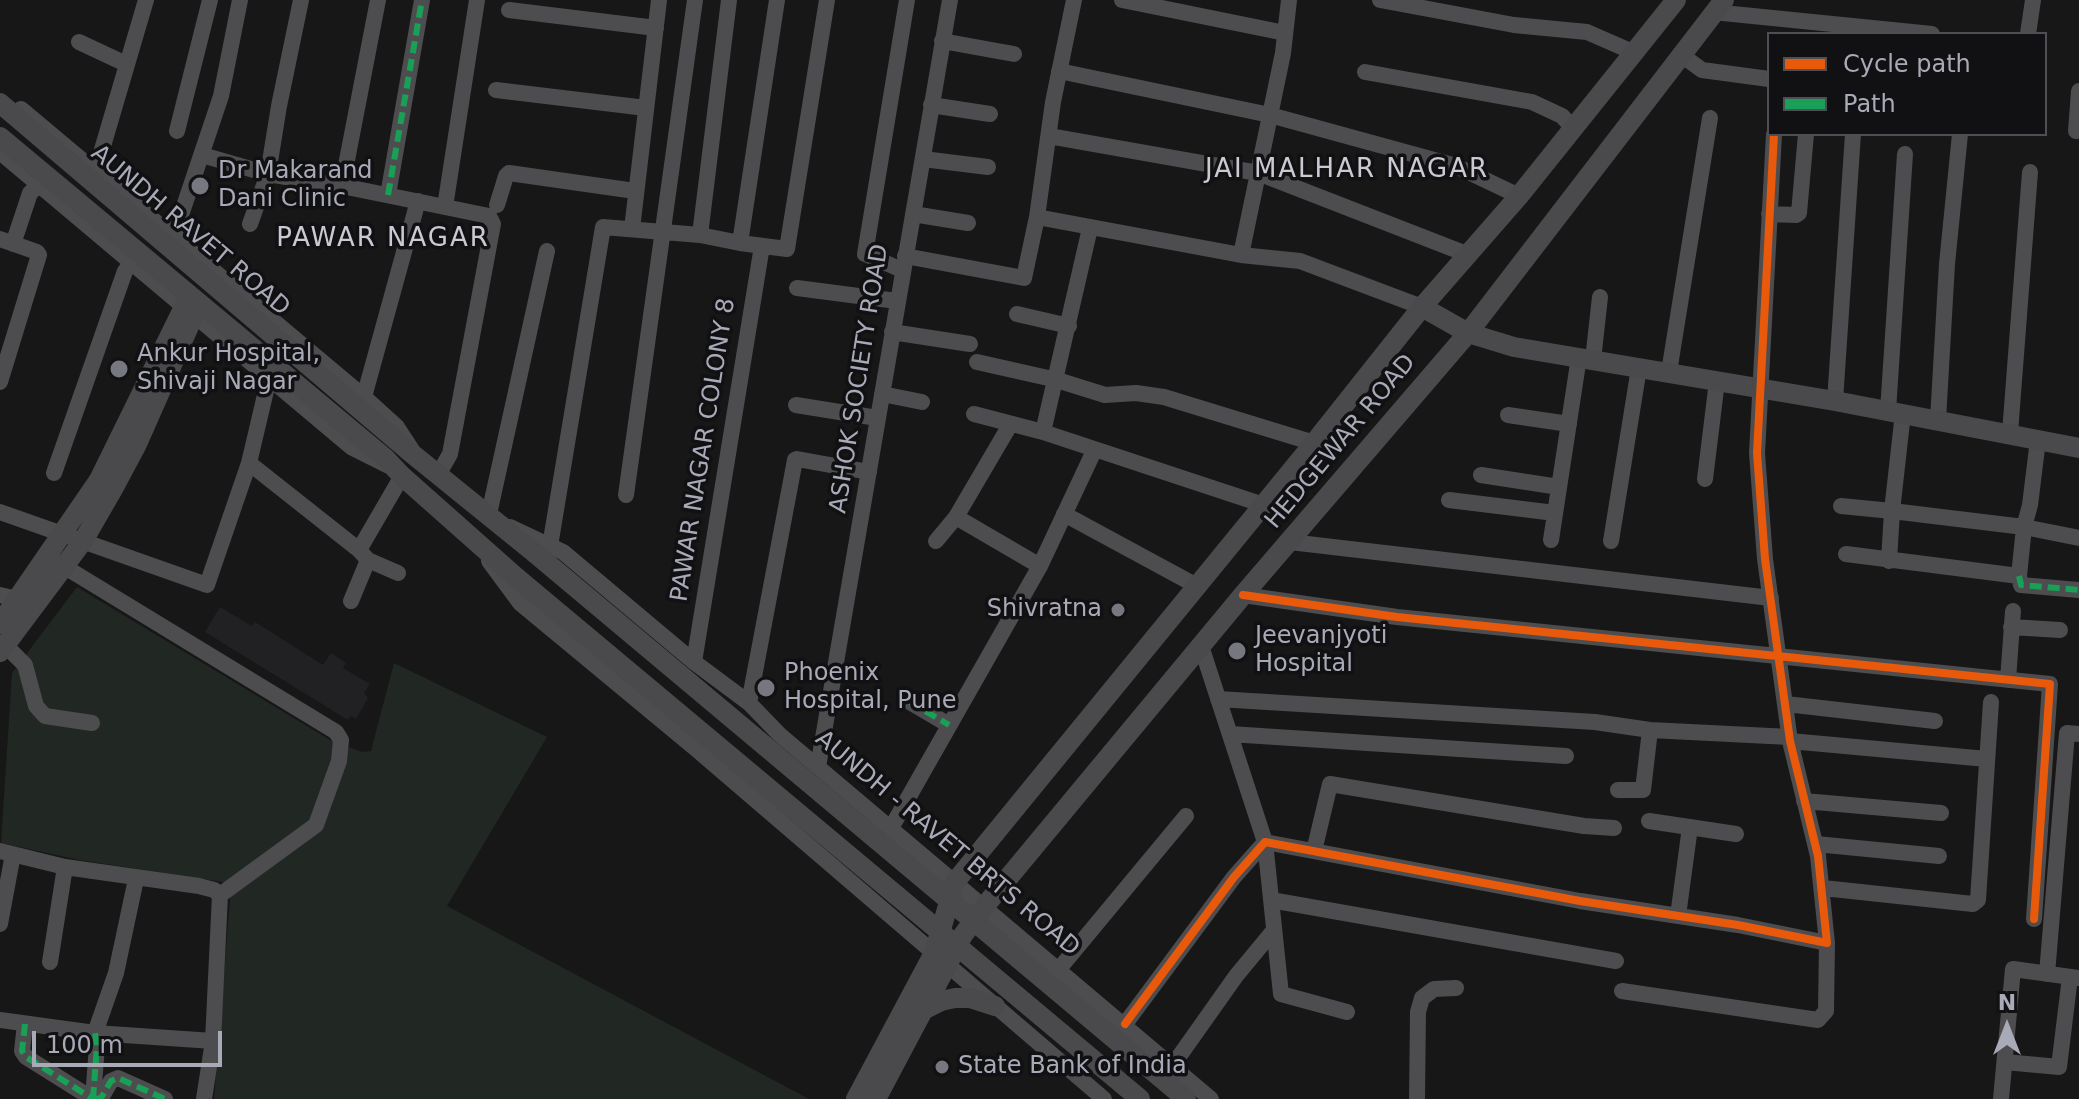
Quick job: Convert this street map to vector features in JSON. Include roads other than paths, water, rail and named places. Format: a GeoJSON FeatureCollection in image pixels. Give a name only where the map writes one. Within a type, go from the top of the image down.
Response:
{"type":"FeatureCollection","features":[{"type":"Feature","properties":{"kind":"main road","name":"HEDGEWAR ROAD"},"geometry":{"type":"LineString","coordinates":[[955,882],[1422,307],[1519,196],[1676,0]]}},
{"type":"Feature","properties":{"kind":"main road","name":"HEDGEWAR ROAD"},"geometry":{"type":"LineString","coordinates":[[940,959],[1243,595],[1468,333],[1718,6]]}},
{"type":"Feature","properties":{"kind":"main road","name":"AUNDH RAVET ROAD"},"geometry":{"type":"LineString","coordinates":[[0,103],[438,475],[492,517],[543,550],[1186,1099]]}},
{"type":"Feature","properties":{"kind":"main road","name":"AUNDH RAVET ROAD"},"geometry":{"type":"LineString","coordinates":[[0,137],[397,471],[474,542],[1140,1099]]}},
{"type":"Feature","properties":{"kind":"main road"},"geometry":{"type":"LineString","coordinates":[[1422,307],[1468,333],[1514,347],[1835,401],[2079,448]]}},
{"type":"Feature","properties":{"kind":"main road"},"geometry":{"type":"LineString","coordinates":[[3,649],[56,561],[61,535],[99,480],[191,309]]}},
{"type":"Feature","properties":{"kind":"main road"},"geometry":{"type":"LineString","coordinates":[[0,624],[9,597],[83,541],[137,444],[174,342]]}},
{"type":"Feature","properties":{"kind":"main road"},"geometry":{"type":"LineString","coordinates":[[876,1099],[923,1010],[940,959],[955,882]]}},
{"type":"Feature","properties":{"kind":"main road"},"geometry":{"type":"LineString","coordinates":[[856,1099],[940,959]]}},
{"type":"Feature","properties":{"kind":"main road"},"geometry":{"type":"LineString","coordinates":[[923,1010],[955,998],[970,998],[995,1006]]}},
{"type":"Feature","properties":{"kind":"street"},"geometry":{"type":"LineString","coordinates":[[96,170],[146,0]]}},
{"type":"Feature","properties":{"kind":"street"},"geometry":{"type":"LineString","coordinates":[[177,131],[210,0]]}},
{"type":"Feature","properties":{"kind":"street"},"geometry":{"type":"LineString","coordinates":[[174,236],[221,96],[240,0]]}},
{"type":"Feature","properties":{"kind":"street"},"geometry":{"type":"LineString","coordinates":[[250,224],[268,174],[301,0]]}},
{"type":"Feature","properties":{"kind":"street"},"geometry":{"type":"LineString","coordinates":[[342,186],[378,0]]}},
{"type":"Feature","properties":{"kind":"street"},"geometry":{"type":"LineString","coordinates":[[388,195],[422,0]]}},
{"type":"Feature","properties":{"kind":"street"},"geometry":{"type":"LineString","coordinates":[[445,207],[477,0]]}},
{"type":"Feature","properties":{"kind":"street"},"geometry":{"type":"LineString","coordinates":[[632,229],[659,0]]}},
{"type":"Feature","properties":{"kind":"street"},"geometry":{"type":"LineString","coordinates":[[626,495],[695,0]]}},
{"type":"Feature","properties":{"kind":"street"},"geometry":{"type":"LineString","coordinates":[[700,235],[729,0]]}},
{"type":"Feature","properties":{"kind":"street"},"geometry":{"type":"LineString","coordinates":[[740,243],[777,0]]}},
{"type":"Feature","properties":{"kind":"street"},"geometry":{"type":"LineString","coordinates":[[543,550],[603,227],[700,235],[787,249],[827,0]]}},
{"type":"Feature","properties":{"kind":"street"},"geometry":{"type":"LineString","coordinates":[[907,0],[865,254],[904,263],[1024,278],[1074,0]]}},
{"type":"Feature","properties":{"kind":"street","name":"ASHOK SOCIETY ROAD"},"geometry":{"type":"LineString","coordinates":[[818,767],[950,0]]}},
{"type":"Feature","properties":{"kind":"street"},"geometry":{"type":"LineString","coordinates":[[1122,0],[1285,33]]}},
{"type":"Feature","properties":{"kind":"street"},"geometry":{"type":"LineString","coordinates":[[1241,255],[1270,115],[1289,0]]}},
{"type":"Feature","properties":{"kind":"street"},"geometry":{"type":"LineString","coordinates":[[1380,0],[1514,25],[1587,32],[1635,53]]}},
{"type":"Feature","properties":{"kind":"street"},"geometry":{"type":"LineString","coordinates":[[2028,32],[2033,0]]}},
{"type":"Feature","properties":{"kind":"street"},"geometry":{"type":"LineString","coordinates":[[1718,6],[1917,32]]}},
{"type":"Feature","properties":{"kind":"street"},"geometry":{"type":"LineString","coordinates":[[509,10],[656,28]]}},
{"type":"Feature","properties":{"kind":"street"},"geometry":{"type":"LineString","coordinates":[[942,41],[1014,54]]}},
{"type":"Feature","properties":{"kind":"street"},"geometry":{"type":"LineString","coordinates":[[79,42],[126,64]]}},
{"type":"Feature","properties":{"kind":"street"},"geometry":{"type":"LineString","coordinates":[[1680,54],[1702,70],[1767,79]]}},
{"type":"Feature","properties":{"kind":"street"},"geometry":{"type":"LineString","coordinates":[[1059,71],[1270,115],[1456,166],[1519,196]]}},
{"type":"Feature","properties":{"kind":"street"},"geometry":{"type":"LineString","coordinates":[[1365,72],[1532,102],[1562,116],[1573,128]]}},
{"type":"Feature","properties":{"kind":"street"},"geometry":{"type":"LineString","coordinates":[[496,90],[646,108]]}},
{"type":"Feature","properties":{"kind":"street"},"geometry":{"type":"LineString","coordinates":[[2076,131],[2079,91]]}},
{"type":"Feature","properties":{"kind":"street"},"geometry":{"type":"LineString","coordinates":[[0,95],[8,98],[96,170],[174,236],[217,279],[364,397],[397,427],[408,440],[415,456]]}},
{"type":"Feature","properties":{"kind":"street"},"geometry":{"type":"LineString","coordinates":[[931,105],[990,114]]}},
{"type":"Feature","properties":{"kind":"street"},"geometry":{"type":"LineString","coordinates":[[1669,372],[1710,118]]}},
{"type":"Feature","properties":{"kind":"street"},"geometry":{"type":"LineString","coordinates":[[1049,136],[1258,173],[1469,255]]}},
{"type":"Feature","properties":{"kind":"street"},"geometry":{"type":"LineString","coordinates":[[1622,991],[1818,1020],[1826,1011],[1827,943],[1823,888],[1816,844],[1790,739],[1771,598],[1757,453],[1774,136]]}},
{"type":"Feature","properties":{"kind":"street"},"geometry":{"type":"LineString","coordinates":[[1769,214],[1799,213],[1806,136]]}},
{"type":"Feature","properties":{"kind":"street"},"geometry":{"type":"LineString","coordinates":[[1835,401],[1853,136]]}},
{"type":"Feature","properties":{"kind":"street"},"geometry":{"type":"LineString","coordinates":[[1938,420],[1947,264],[1960,136]]}},
{"type":"Feature","properties":{"kind":"street"},"geometry":{"type":"LineString","coordinates":[[0,152],[191,309],[351,447],[397,471],[364,555],[351,601]]}},
{"type":"Feature","properties":{"kind":"street"},"geometry":{"type":"LineString","coordinates":[[1889,561],[1905,154]]}},
{"type":"Feature","properties":{"kind":"street"},"geometry":{"type":"LineString","coordinates":[[202,155],[268,174],[489,216],[493,224],[450,454],[438,475]]}},
{"type":"Feature","properties":{"kind":"street"},"geometry":{"type":"LineString","coordinates":[[923,159],[988,167]]}},
{"type":"Feature","properties":{"kind":"street"},"geometry":{"type":"LineString","coordinates":[[497,205],[506,176],[515,172],[635,191]]}},
{"type":"Feature","properties":{"kind":"street"},"geometry":{"type":"LineString","coordinates":[[2010,433],[2030,172]]}},
{"type":"Feature","properties":{"kind":"street"},"geometry":{"type":"LineString","coordinates":[[0,382],[39,255],[7,242],[30,193],[39,185]]}},
{"type":"Feature","properties":{"kind":"street"},"geometry":{"type":"LineString","coordinates":[[364,397],[418,201]]}},
{"type":"Feature","properties":{"kind":"street"},"geometry":{"type":"LineString","coordinates":[[913,214],[968,223]]}},
{"type":"Feature","properties":{"kind":"street"},"geometry":{"type":"LineString","coordinates":[[1037,217],[1241,255],[1300,261],[1422,307]]}},
{"type":"Feature","properties":{"kind":"street"},"geometry":{"type":"LineString","coordinates":[[1043,432],[1090,228]]}},
{"type":"Feature","properties":{"kind":"street","name":"PAWAR NAGAR COLONY 8"},"geometry":{"type":"LineString","coordinates":[[694,662],[762,246]]}},
{"type":"Feature","properties":{"kind":"street"},"geometry":{"type":"LineString","coordinates":[[492,517],[547,251]]}},
{"type":"Feature","properties":{"kind":"street"},"geometry":{"type":"LineString","coordinates":[[54,473],[125,271],[132,263]]}},
{"type":"Feature","properties":{"kind":"street"},"geometry":{"type":"LineString","coordinates":[[797,288],[897,301]]}},
{"type":"Feature","properties":{"kind":"street"},"geometry":{"type":"LineString","coordinates":[[1551,540],[1569,424],[1600,297]]}},
{"type":"Feature","properties":{"kind":"street"},"geometry":{"type":"LineString","coordinates":[[1017,314],[1069,326]]}},
{"type":"Feature","properties":{"kind":"street"},"geometry":{"type":"LineString","coordinates":[[892,332],[970,344]]}},
{"type":"Feature","properties":{"kind":"street"},"geometry":{"type":"LineString","coordinates":[[977,362],[1057,380],[1105,395],[1136,393],[1164,397],[1314,443]]}},
{"type":"Feature","properties":{"kind":"street"},"geometry":{"type":"LineString","coordinates":[[1611,541],[1639,368]]}},
{"type":"Feature","properties":{"kind":"street"},"geometry":{"type":"LineString","coordinates":[[0,512],[207,585],[249,463],[269,378]]}},
{"type":"Feature","properties":{"kind":"street"},"geometry":{"type":"LineString","coordinates":[[1705,479],[1717,381]]}},
{"type":"Feature","properties":{"kind":"street"},"geometry":{"type":"LineString","coordinates":[[882,394],[922,402]]}},
{"type":"Feature","properties":{"kind":"street"},"geometry":{"type":"LineString","coordinates":[[796,405],[877,418]]}},
{"type":"Feature","properties":{"kind":"street"},"geometry":{"type":"LineString","coordinates":[[974,414],[1043,432],[1264,505]]}},
{"type":"Feature","properties":{"kind":"street"},"geometry":{"type":"LineString","coordinates":[[1508,415],[1569,424]]}},
{"type":"Feature","properties":{"kind":"street"},"geometry":{"type":"LineString","coordinates":[[936,541],[956,517],[1010,425]]}},
{"type":"Feature","properties":{"kind":"street"},"geometry":{"type":"LineString","coordinates":[[2038,440],[2030,505],[2024,527],[2019,576],[2021,585],[2079,590]]}},
{"type":"Feature","properties":{"kind":"street"},"geometry":{"type":"LineString","coordinates":[[891,828],[1040,566],[1094,451]]}},
{"type":"Feature","properties":{"kind":"street"},"geometry":{"type":"LineString","coordinates":[[749,703],[795,460],[869,472]]}},
{"type":"Feature","properties":{"kind":"street"},"geometry":{"type":"LineString","coordinates":[[249,463],[364,555],[398,573]]}},
{"type":"Feature","properties":{"kind":"street"},"geometry":{"type":"LineString","coordinates":[[1481,475],[1559,487]]}},
{"type":"Feature","properties":{"kind":"street"},"geometry":{"type":"LineString","coordinates":[[1449,500],[1555,513]]}},
{"type":"Feature","properties":{"kind":"street"},"geometry":{"type":"LineString","coordinates":[[1841,506],[2024,527],[2079,538]]}},
{"type":"Feature","properties":{"kind":"street"},"geometry":{"type":"LineString","coordinates":[[1064,514],[1197,586]]}},
{"type":"Feature","properties":{"kind":"street"},"geometry":{"type":"LineString","coordinates":[[956,517],[1040,566]]}},
{"type":"Feature","properties":{"kind":"street"},"geometry":{"type":"LineString","coordinates":[[474,542],[520,603],[1104,1099]]}},
{"type":"Feature","properties":{"kind":"street"},"geometry":{"type":"LineString","coordinates":[[1290,542],[1771,598]]}},
{"type":"Feature","properties":{"kind":"street","name":"AUNDH - RAVET BRTS ROAD"},"geometry":{"type":"LineString","coordinates":[[543,550],[563,552],[694,662],[749,703],[780,735],[1211,1099]]}},
{"type":"Feature","properties":{"kind":"street"},"geometry":{"type":"LineString","coordinates":[[1846,554],[2019,576]]}},
{"type":"Feature","properties":{"kind":"street"},"geometry":{"type":"LineString","coordinates":[[56,561],[336,732],[341,740],[339,761],[316,825],[220,895]]}},
{"type":"Feature","properties":{"kind":"street"},"geometry":{"type":"LineString","coordinates":[[1243,595],[1397,617],[2050,684],[2034,919]]}},
{"type":"Feature","properties":{"kind":"street"},"geometry":{"type":"LineString","coordinates":[[2008,680],[2012,619],[2060,630]]}},
{"type":"Feature","properties":{"kind":"street"},"geometry":{"type":"LineString","coordinates":[[1201,646],[1265,842],[1281,994],[1347,1012]]}},
{"type":"Feature","properties":{"kind":"street"},"geometry":{"type":"LineString","coordinates":[[3,649],[25,665],[36,706],[45,716],[92,723]]}},
{"type":"Feature","properties":{"kind":"street"},"geometry":{"type":"LineString","coordinates":[[1218,699],[1595,722],[1650,730],[1790,739],[1987,759]]}},
{"type":"Feature","properties":{"kind":"street"},"geometry":{"type":"LineString","coordinates":[[910,702],[949,725]]}},
{"type":"Feature","properties":{"kind":"street"},"geometry":{"type":"LineString","coordinates":[[1823,888],[1973,904],[1978,900],[1991,702]]}},
{"type":"Feature","properties":{"kind":"street"},"geometry":{"type":"LineString","coordinates":[[1786,704],[1935,721]]}},
{"type":"Feature","properties":{"kind":"street"},"geometry":{"type":"LineString","coordinates":[[1618,790],[1643,790],[1650,730]]}},
{"type":"Feature","properties":{"kind":"street"},"geometry":{"type":"LineString","coordinates":[[2047,974],[2067,733],[2079,734]]}},
{"type":"Feature","properties":{"kind":"street"},"geometry":{"type":"LineString","coordinates":[[1230,734],[1566,756]]}},
{"type":"Feature","properties":{"kind":"street"},"geometry":{"type":"LineString","coordinates":[[1314,851],[1330,784],[1584,826],[1614,828]]}},
{"type":"Feature","properties":{"kind":"street"},"geometry":{"type":"LineString","coordinates":[[1804,801],[1941,813]]}},
{"type":"Feature","properties":{"kind":"street"},"geometry":{"type":"LineString","coordinates":[[1059,969],[1186,816]]}},
{"type":"Feature","properties":{"kind":"street"},"geometry":{"type":"LineString","coordinates":[[1649,821],[1736,834]]}},
{"type":"Feature","properties":{"kind":"street"},"geometry":{"type":"LineString","coordinates":[[1678,916],[1690,827]]}},
{"type":"Feature","properties":{"kind":"street"},"geometry":{"type":"LineString","coordinates":[[1265,842],[1827,943]]}},
{"type":"Feature","properties":{"kind":"street"},"geometry":{"type":"LineString","coordinates":[[1125,1024],[1234,877],[1265,842]]}},
{"type":"Feature","properties":{"kind":"street"},"geometry":{"type":"LineString","coordinates":[[1816,844],[1939,856]]}},
{"type":"Feature","properties":{"kind":"street"},"geometry":{"type":"LineString","coordinates":[[0,924],[7,853],[65,867],[199,886],[220,895]]}},
{"type":"Feature","properties":{"kind":"street"},"geometry":{"type":"LineString","coordinates":[[50,962],[65,867]]}},
{"type":"Feature","properties":{"kind":"street"},"geometry":{"type":"LineString","coordinates":[[94,1099],[95,1033],[116,973],[136,879]]}},
{"type":"Feature","properties":{"kind":"street"},"geometry":{"type":"LineString","coordinates":[[204,1099],[213,1041],[220,895]]}},
{"type":"Feature","properties":{"kind":"street"},"geometry":{"type":"LineString","coordinates":[[1271,900],[1616,961]]}},
{"type":"Feature","properties":{"kind":"street"},"geometry":{"type":"LineString","coordinates":[[1173,1065],[1236,976],[1274,930]]}},
{"type":"Feature","properties":{"kind":"street"},"geometry":{"type":"LineString","coordinates":[[2001,1099],[2013,969],[2075,978],[2059,1067],[2005,1062]]}},
{"type":"Feature","properties":{"kind":"street"},"geometry":{"type":"LineString","coordinates":[[1417,1099],[1418,1012],[1422,998],[1434,989],[1456,988]]}},
{"type":"Feature","properties":{"kind":"street"},"geometry":{"type":"LineString","coordinates":[[0,1020],[95,1033],[213,1041]]}},
{"type":"Feature","properties":{"kind":"street"},"geometry":{"type":"LineString","coordinates":[[25,1024],[22,1051],[26,1057],[94,1099],[101,1098],[111,1081],[118,1078],[165,1099]]}},
{"type":"Feature","properties":{"kind":"place","name":"Dr Makarand Dani Clinic"},"geometry":{"type":"Point","coordinates":[200,186]}},
{"type":"Feature","properties":{"kind":"place","name":"Ankur Hospital, Shivaji Nagar"},"geometry":{"type":"Point","coordinates":[119,369]}},
{"type":"Feature","properties":{"kind":"place","name":"Shivratna"},"geometry":{"type":"Point","coordinates":[1118,610]}},
{"type":"Feature","properties":{"kind":"place","name":"Jeevanjyoti Hospital"},"geometry":{"type":"Point","coordinates":[1237,651]}},
{"type":"Feature","properties":{"kind":"place","name":"Phoenix Hospital, Pune"},"geometry":{"type":"Point","coordinates":[766,688]}},
{"type":"Feature","properties":{"kind":"place","name":"State Bank of India"},"geometry":{"type":"Point","coordinates":[942,1067]}},
{"type":"Feature","properties":{"kind":"district","name":"JAI MALHAR NAGAR"},"geometry":{"type":"Point","coordinates":[1347,170]}},
{"type":"Feature","properties":{"kind":"district","name":"PAWAR NAGAR"},"geometry":{"type":"Point","coordinates":[383,239]}}]}
